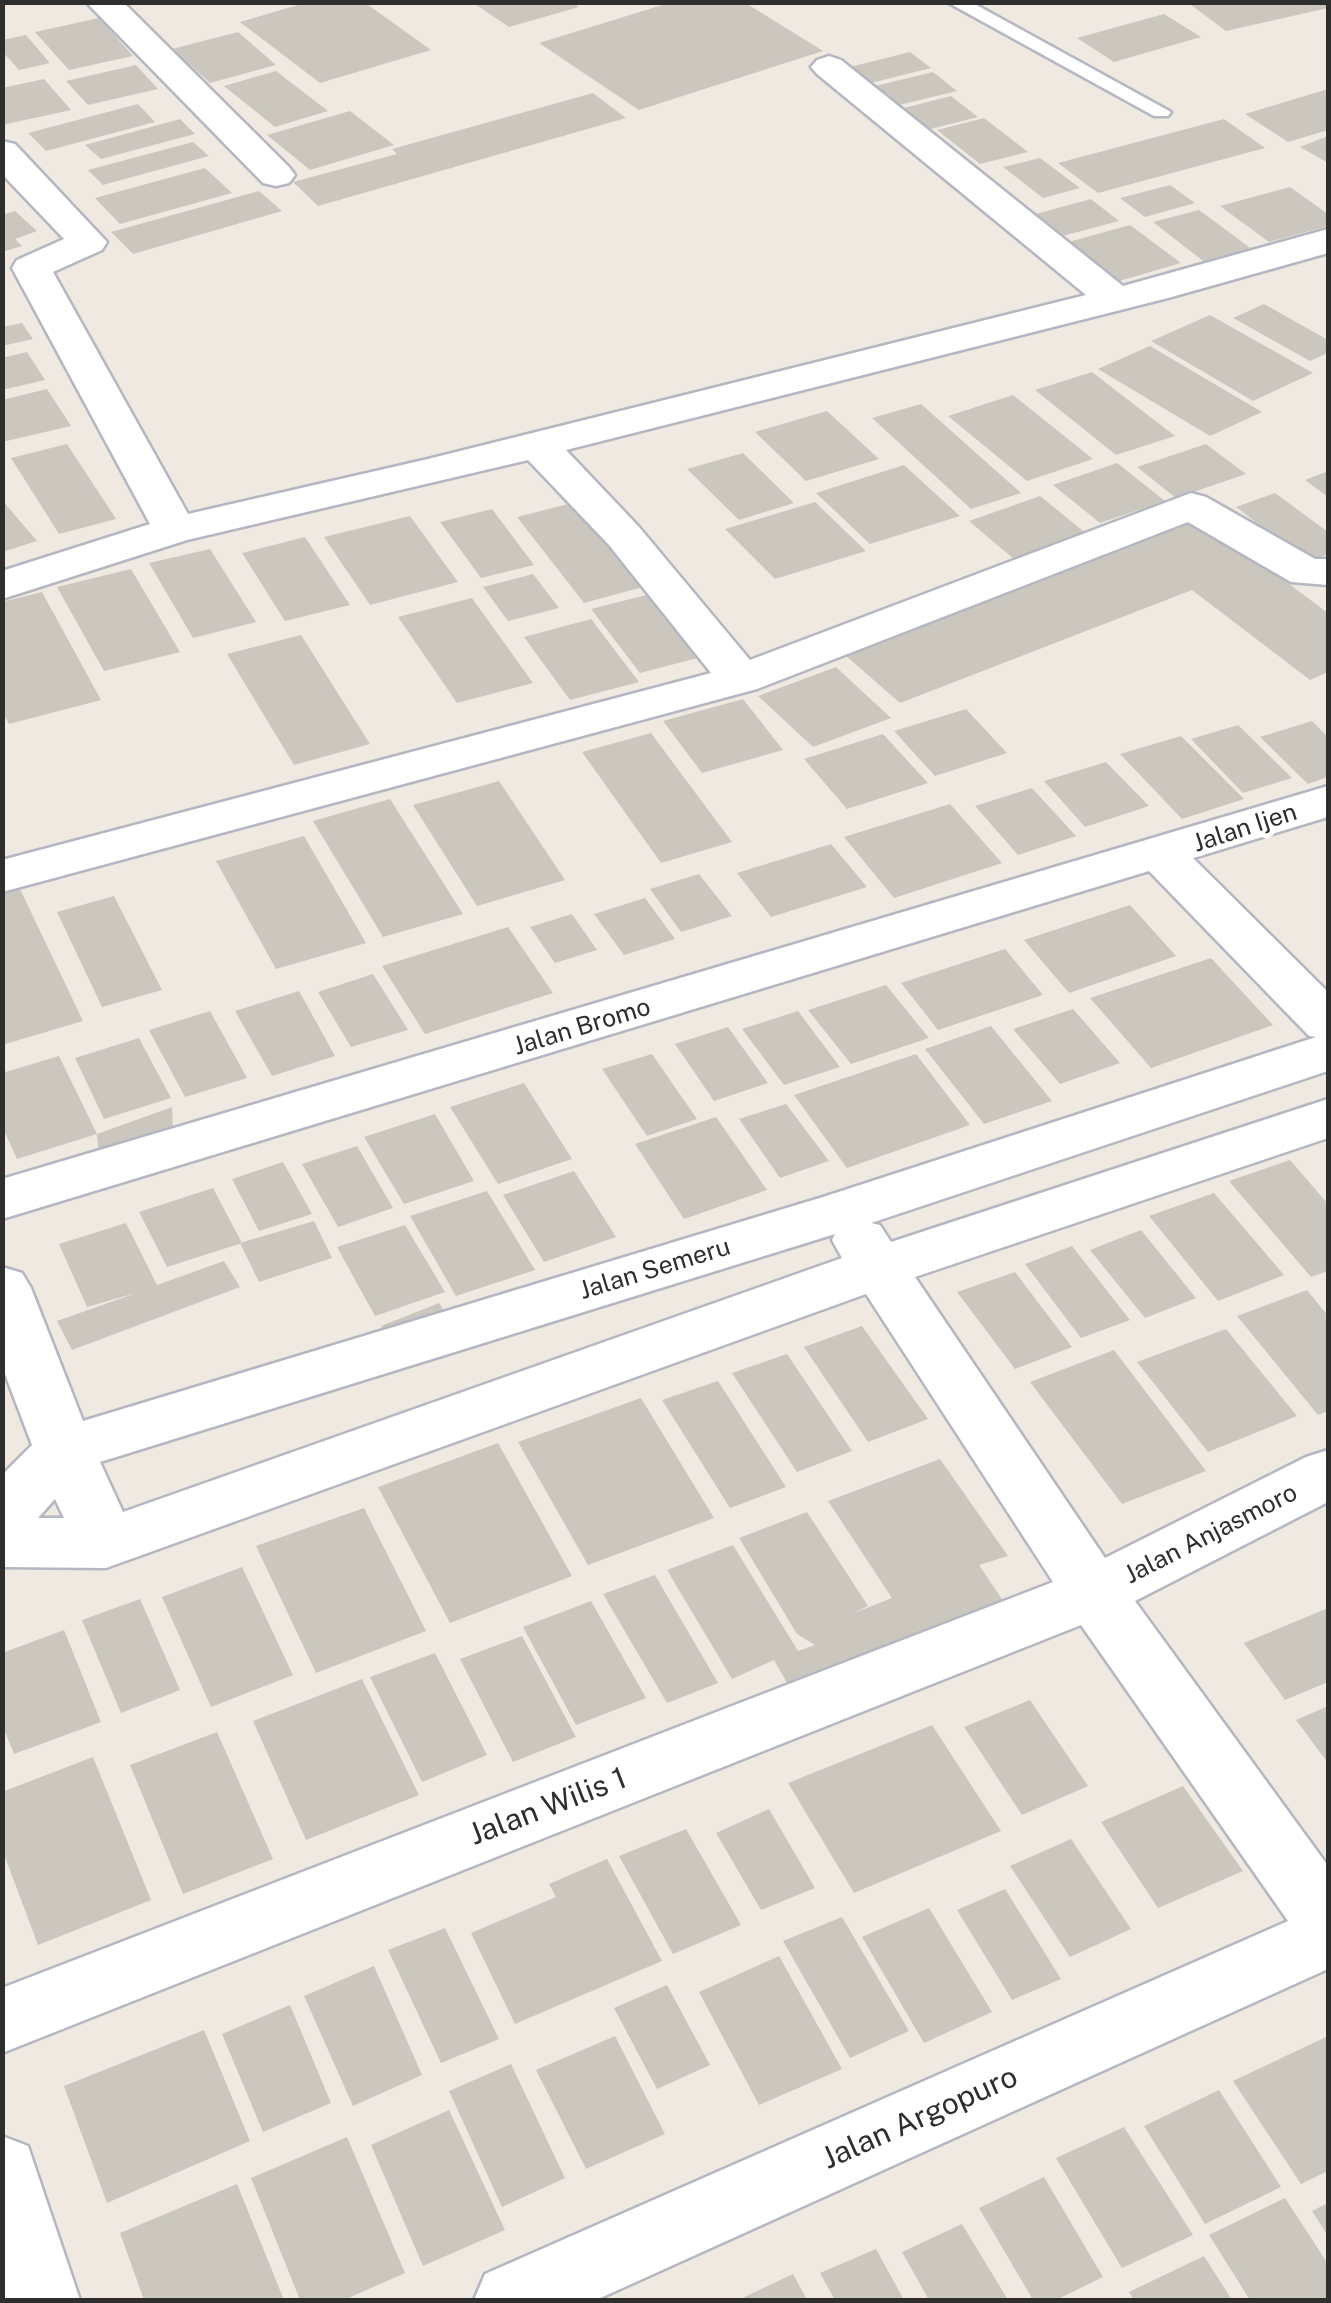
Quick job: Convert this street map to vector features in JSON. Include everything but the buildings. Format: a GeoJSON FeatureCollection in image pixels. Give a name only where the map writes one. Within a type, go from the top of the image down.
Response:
{"type":"FeatureCollection","features":[{"type":"Feature","properties":{"kind":"street"},"geometry":{"type":"LineString","coordinates":[[102,2],[276,175]]}},
{"type":"Feature","properties":{"kind":"street"},"geometry":{"type":"LineString","coordinates":[[830,68],[1113,298]]}},
{"type":"Feature","properties":{"kind":"street"},"geometry":{"type":"LineString","coordinates":[[2,152],[88,242],[31,268],[176,530]]}},
{"type":"Feature","properties":{"kind":"street"},"geometry":{"type":"LineString","coordinates":[[2,586],[176,530],[536,444],[1328,242]]}},
{"type":"Feature","properties":{"kind":"street"},"geometry":{"type":"LineString","coordinates":[[536,444],[624,536],[741,679]]}},
{"type":"Feature","properties":{"kind":"street"},"geometry":{"type":"LineString","coordinates":[[2,876],[741,679],[1191,506],[1307,573],[1328,572]]}},
{"type":"Feature","properties":{"kind":"street","name":"Jalan Ijen"},"geometry":{"type":"LineString","coordinates":[[1161,854],[1328,801]]}},
{"type":"Feature","properties":{"kind":"street"},"geometry":{"type":"LineString","coordinates":[[1161,854],[1328,1023]]}},
{"type":"Feature","properties":{"kind":"street","name":"Jalan Bromo"},"geometry":{"type":"LineString","coordinates":[[2,1199],[1161,854]]}},
{"type":"Feature","properties":{"kind":"street","name":"Jalan Semeru"},"geometry":{"type":"LineString","coordinates":[[2,1516],[64,1450],[843,1212],[1328,1052]]}},
{"type":"Feature","properties":{"kind":"street"},"geometry":{"type":"LineString","coordinates":[[2,1542],[106,1543],[877,1268],[1328,1118]]}},
{"type":"Feature","properties":{"kind":"street"},"geometry":{"type":"LineString","coordinates":[[843,1212],[1094,1593],[1328,1921]]}},
{"type":"Feature","properties":{"kind":"street"},"geometry":{"type":"LineString","coordinates":[[2,1288],[64,1450],[106,1543]]}},
{"type":"Feature","properties":{"kind":"street","name":"Jalan Anjasmoro"},"geometry":{"type":"LineString","coordinates":[[1094,1593],[1328,1474]]}},
{"type":"Feature","properties":{"kind":"street","name":"Jalan Wilis 1"},"geometry":{"type":"LineString","coordinates":[[2,2021],[1094,1593]]}},
{"type":"Feature","properties":{"kind":"street","name":"Jalan Argopuro"},"geometry":{"type":"LineString","coordinates":[[512,2300],[1328,1936]]}},
{"type":"Feature","properties":{"kind":"street"},"geometry":{"type":"LineString","coordinates":[[2,2171],[42,2300]]}},
{"type":"Feature","properties":{"kind":"lane"},"geometry":{"type":"LineString","coordinates":[[956,2],[1161,112]]}}]}
